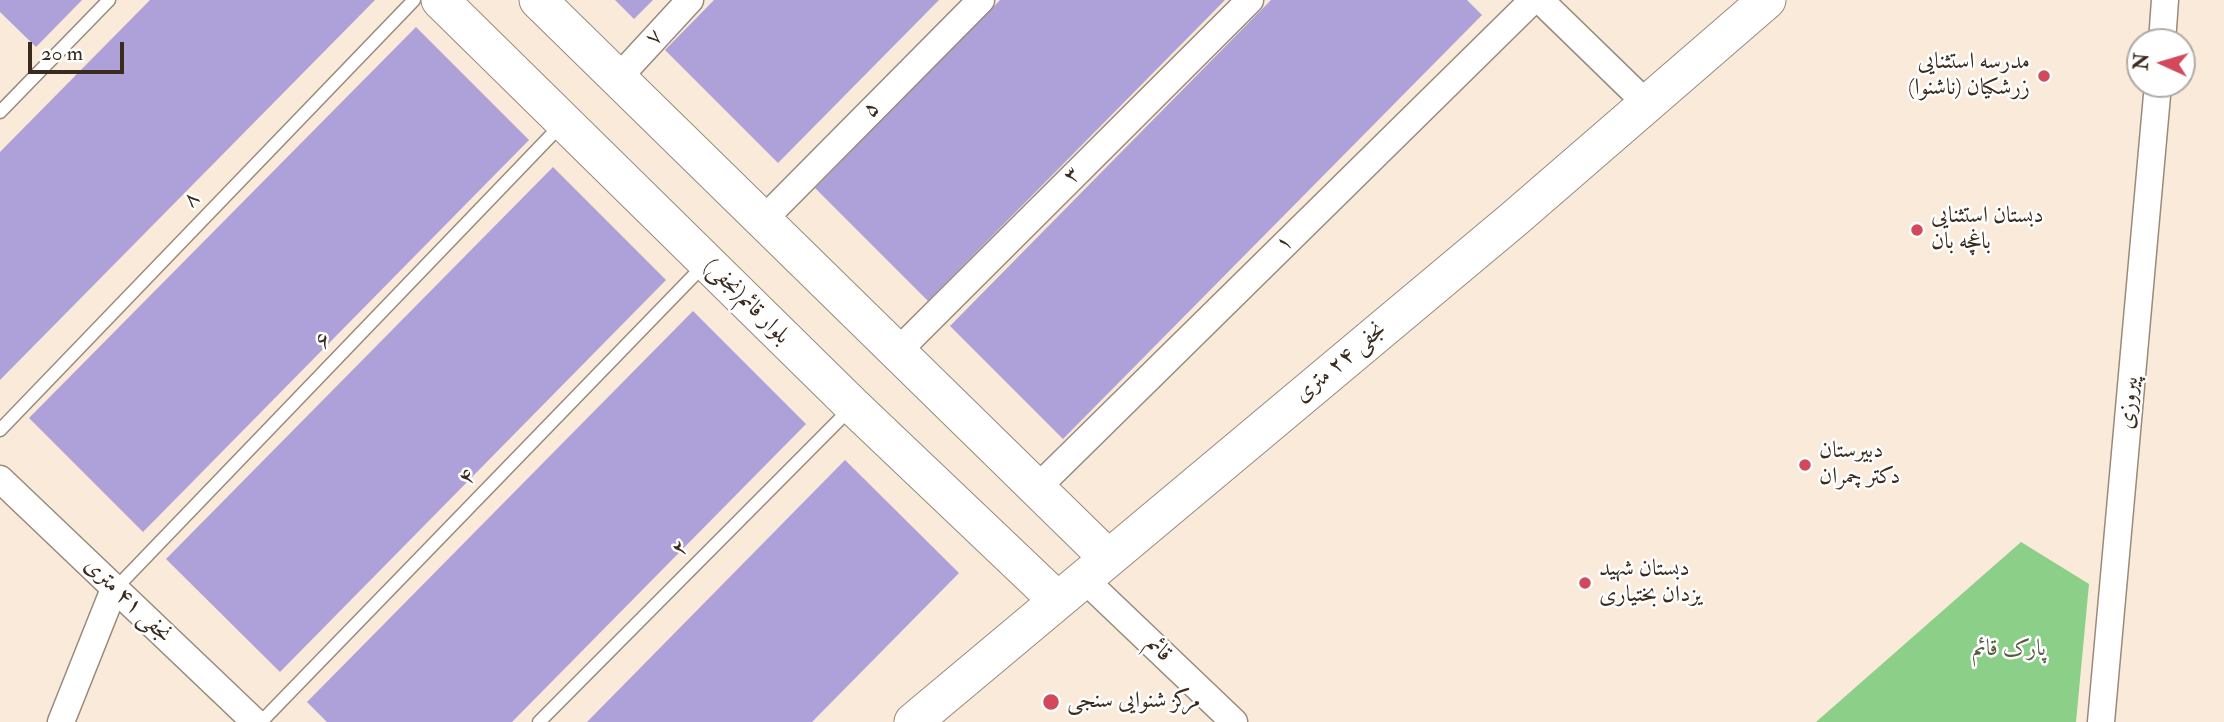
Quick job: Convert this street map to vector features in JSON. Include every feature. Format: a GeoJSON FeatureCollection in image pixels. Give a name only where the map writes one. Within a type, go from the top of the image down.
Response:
{"type":"FeatureCollection","features":[{"type":"Feature","properties":{"kind":"street","name":"بلوار قائم(نجفی)"},"geometry":{"type":"LineString","coordinates":[[440,0],[853,406],[1083,579]]}},
{"type":"Feature","properties":{"kind":"street"},"geometry":{"type":"LineString","coordinates":[[538,0],[1036,489],[1083,579]]}},
{"type":"Feature","properties":{"kind":"street","name":"۷"},"geometry":{"type":"LineString","coordinates":[[619,77],[690,0]]}},
{"type":"Feature","properties":{"kind":"street","name":"۵"},"geometry":{"type":"LineString","coordinates":[[763,220],[981,0]]}},
{"type":"Feature","properties":{"kind":"street","name":"۳"},"geometry":{"type":"LineString","coordinates":[[896,353],[1250,0]]}},
{"type":"Feature","properties":{"kind":"street","name":"۱"},"geometry":{"type":"LineString","coordinates":[[1036,489],[1533,0]]}},
{"type":"Feature","properties":{"kind":"street"},"geometry":{"type":"LineString","coordinates":[[1540,0],[1647,104]]}},
{"type":"Feature","properties":{"kind":"street","name":"نجفی ۲۴ متری"},"geometry":{"type":"LineString","coordinates":[[913,722],[1514,219],[1767,0]]}},
{"type":"Feature","properties":{"kind":"street"},"geometry":{"type":"LineString","coordinates":[[2163,28],[2165,0]]}},
{"type":"Feature","properties":{"kind":"street","name":"پیروزی"},"geometry":{"type":"LineString","coordinates":[[2101,722],[2157,98]]}},
{"type":"Feature","properties":{"kind":"street","name":"نجفی ۴۱ متری"},"geometry":{"type":"LineString","coordinates":[[0,479],[255,722]]}},
{"type":"Feature","properties":{"kind":"street","name":"قائم"},"geometry":{"type":"LineString","coordinates":[[1083,579],[1234,722]]}},
{"type":"Feature","properties":{"kind":"street"},"geometry":{"type":"LineString","coordinates":[[61,722],[114,589]]}},
{"type":"Feature","properties":{"kind":"lane"},"geometry":{"type":"LineString","coordinates":[[0,112],[109,0]]}},
{"type":"Feature","properties":{"kind":"lane","name":"۸"},"geometry":{"type":"LineString","coordinates":[[0,430],[414,0]]}},
{"type":"Feature","properties":{"kind":"lane","name":"۶"},"geometry":{"type":"LineString","coordinates":[[114,589],[564,122]]}},
{"type":"Feature","properties":{"kind":"lane","name":"۴"},"geometry":{"type":"LineString","coordinates":[[261,722],[706,262]]}},
{"type":"Feature","properties":{"kind":"lane","name":"۲"},"geometry":{"type":"LineString","coordinates":[[539,722],[853,406]]}},
{"type":"Feature","properties":{"kind":"green space","name":"پارک قائم"},"geometry":{"type":"Polygon","coordinates":[[[2021,542],[2089,584],[2076,722],[1816,722],[2021,542]]]}},
{"type":"Feature","properties":{"kind":"building"},"geometry":{"type":"Polygon","coordinates":[[[0,0],[82,0],[36,47],[0,12],[0,0]]]}},
{"type":"Feature","properties":{"kind":"building"},"geometry":{"type":"Polygon","coordinates":[[[150,0],[375,0],[0,380],[0,152],[150,0]]]}},
{"type":"Feature","properties":{"kind":"building"},"geometry":{"type":"Polygon","coordinates":[[[615,0],[653,0],[634,19],[615,0]]]}},
{"type":"Feature","properties":{"kind":"building"},"geometry":{"type":"Polygon","coordinates":[[[714,0],[939,0],[778,163],[665,50],[714,0]]]}},
{"type":"Feature","properties":{"kind":"building"},"geometry":{"type":"Polygon","coordinates":[[[1000,0],[1225,0],[928,301],[815,188],[1000,0]]]}},
{"type":"Feature","properties":{"kind":"building"},"geometry":{"type":"Polygon","coordinates":[[[1271,0],[1467,0],[1482,15],[1063,439],[950,326],[1271,0]]]}},
{"type":"Feature","properties":{"kind":"building"},"geometry":{"type":"Polygon","coordinates":[[[416,27],[529,140],[143,532],[29,418],[416,27]]]}},
{"type":"Feature","properties":{"kind":"building"},"geometry":{"type":"Polygon","coordinates":[[[553,167],[666,280],[280,672],[166,559],[553,167]]]}},
{"type":"Feature","properties":{"kind":"building"},"geometry":{"type":"Polygon","coordinates":[[[693,311],[806,424],[512,722],[327,722],[307,702],[693,311]]]}},
{"type":"Feature","properties":{"kind":"building"},"geometry":{"type":"Polygon","coordinates":[[[845,460],[959,573],[812,722],[587,722],[845,460]]]}},
{"type":"Feature","properties":{"kind":"place","name":"مدرسه استثنایی زرشکیان (ناشنوا)"},"geometry":{"type":"Point","coordinates":[2044,76]}},
{"type":"Feature","properties":{"kind":"place","name":"دبستان استثنایی باغچه بان"},"geometry":{"type":"Point","coordinates":[1917,230]}},
{"type":"Feature","properties":{"kind":"place","name":"دبیرستان دکتر چمران"},"geometry":{"type":"Point","coordinates":[1805,465]}},
{"type":"Feature","properties":{"kind":"place","name":"دبستان شهید یزدان بختیاری"},"geometry":{"type":"Point","coordinates":[1585,583]}},
{"type":"Feature","properties":{"kind":"place","name":"مرکز شنوایی سنجی"},"geometry":{"type":"Point","coordinates":[1051,702]}}]}
